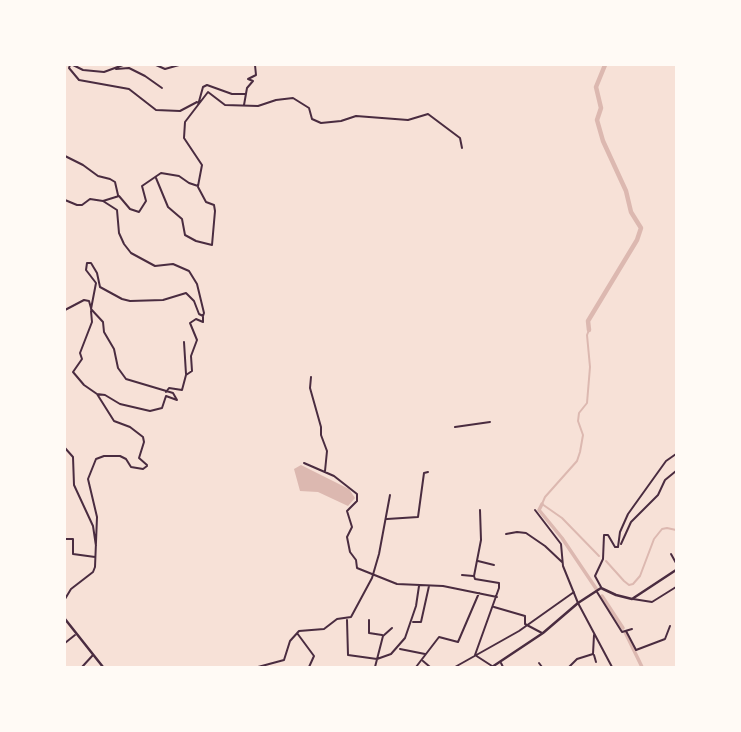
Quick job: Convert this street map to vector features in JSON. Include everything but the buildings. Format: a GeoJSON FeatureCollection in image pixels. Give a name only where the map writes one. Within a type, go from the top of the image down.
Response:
{"type":"FeatureCollection","features":[{"type":"Feature","properties":{"kind":"main road"},"geometry":{"type":"LineString","coordinates":[[492,667],[502,665],[578,603],[601,588],[616,596],[632,599],[676,570]]}},
{"type":"Feature","properties":{"kind":"main road"},"geometry":{"type":"LineString","coordinates":[[65,619],[103,667]]}},
{"type":"Feature","properties":{"kind":"street"},"geometry":{"type":"LineString","coordinates":[[162,88],[129,68],[95,72],[71,65],[69,68],[79,80],[129,89],[156,110],[180,111],[197,104],[203,87],[207,85],[232,94],[245,94]]}},
{"type":"Feature","properties":{"kind":"street"},"geometry":{"type":"LineString","coordinates":[[115,69],[123,65]]}},
{"type":"Feature","properties":{"kind":"street"},"geometry":{"type":"LineString","coordinates":[[156,65],[165,69],[179,65]]}},
{"type":"Feature","properties":{"kind":"street"},"geometry":{"type":"LineString","coordinates":[[244,106],[245,94],[253,81],[248,79],[256,75],[255,65]]}},
{"type":"Feature","properties":{"kind":"street"},"geometry":{"type":"LineString","coordinates":[[155,176],[168,207],[182,219],[185,235],[212,245],[215,229],[214,205],[206,202],[198,186],[202,166],[184,138],[185,122],[208,92],[225,105],[258,106],[293,97],[309,108],[312,119],[321,123],[356,116],[408,120],[428,114],[460,138],[463,148]]}},
{"type":"Feature","properties":{"kind":"street"},"geometry":{"type":"LineString","coordinates":[[65,156],[98,176],[110,179],[130,209],[139,212],[146,201],[142,186],[161,173],[179,176],[198,186]]}},
{"type":"Feature","properties":{"kind":"street"},"geometry":{"type":"LineString","coordinates":[[103,201],[119,196]]}},
{"type":"Feature","properties":{"kind":"street"},"geometry":{"type":"LineString","coordinates":[[65,200],[77,205],[90,199],[103,201],[117,210],[119,233],[131,253],[155,266],[173,264],[189,271],[197,284],[203,306],[203,322],[196,319],[190,323],[197,340],[191,356],[192,371],[186,375]]}},
{"type":"Feature","properties":{"kind":"street"},"geometry":{"type":"LineString","coordinates":[[65,599],[94,569],[97,517],[88,479],[96,459],[120,456],[126,459],[131,467],[143,469],[147,466],[139,457],[143,437],[135,430],[114,421],[97,394],[84,385],[74,372],[82,359],[80,353],[92,322],[91,309],[96,283],[86,270],[88,263],[91,263],[97,273],[100,287],[122,299],[146,301],[189,294],[197,311],[203,316]]}},
{"type":"Feature","properties":{"kind":"street"},"geometry":{"type":"LineString","coordinates":[[65,310],[84,300],[89,301],[90,323]]}},
{"type":"Feature","properties":{"kind":"street"},"geometry":{"type":"LineString","coordinates":[[91,309],[103,322],[104,332],[114,349],[118,368],[124,376],[175,394],[177,401],[166,396],[162,408],[150,411],[120,404],[97,394]]}},
{"type":"Feature","properties":{"kind":"street"},"geometry":{"type":"LineString","coordinates":[[166,392],[169,388],[182,390],[186,375],[184,342]]}},
{"type":"Feature","properties":{"kind":"street"},"geometry":{"type":"LineString","coordinates":[[311,377],[310,388],[327,451],[324,472]]}},
{"type":"Feature","properties":{"kind":"street"},"geometry":{"type":"LineString","coordinates":[[455,427],[490,422]]}},
{"type":"Feature","properties":{"kind":"street"},"geometry":{"type":"LineString","coordinates":[[65,448],[73,457],[74,485],[93,526],[97,547]]}},
{"type":"Feature","properties":{"kind":"street"},"geometry":{"type":"LineString","coordinates":[[620,544],[620,532],[628,514],[666,461],[676,454]]}},
{"type":"Feature","properties":{"kind":"street"},"geometry":{"type":"LineString","coordinates":[[304,463],[343,481],[357,494],[357,501],[347,511],[352,527],[347,536],[350,552],[358,568],[397,584],[429,586],[497,597]]}},
{"type":"Feature","properties":{"kind":"street"},"geometry":{"type":"LineString","coordinates":[[601,588],[595,576],[603,559],[603,537],[608,535],[615,547],[622,544],[631,522],[658,495],[665,480],[676,471]]}},
{"type":"Feature","properties":{"kind":"street"},"geometry":{"type":"LineString","coordinates":[[386,519],[418,517],[424,473],[428,472]]}},
{"type":"Feature","properties":{"kind":"street"},"geometry":{"type":"LineString","coordinates":[[258,667],[284,660],[290,640],[297,633],[307,629],[324,629],[337,619],[351,617],[373,575],[390,495]]}},
{"type":"Feature","properties":{"kind":"street"},"geometry":{"type":"LineString","coordinates":[[474,576],[482,531],[480,510]]}},
{"type":"Feature","properties":{"kind":"street"},"geometry":{"type":"LineString","coordinates":[[536,510],[561,544],[563,563],[578,603],[612,667]]}},
{"type":"Feature","properties":{"kind":"street"},"geometry":{"type":"LineString","coordinates":[[506,534],[517,531],[526,533],[563,563]]}},
{"type":"Feature","properties":{"kind":"street"},"geometry":{"type":"LineString","coordinates":[[65,539],[73,539],[73,554],[96,557]]}},
{"type":"Feature","properties":{"kind":"street"},"geometry":{"type":"LineString","coordinates":[[671,554],[676,564]]}},
{"type":"Feature","properties":{"kind":"street"},"geometry":{"type":"LineString","coordinates":[[477,561],[494,565]]}},
{"type":"Feature","properties":{"kind":"street"},"geometry":{"type":"LineString","coordinates":[[462,575],[499,583],[497,597],[475,655]]}},
{"type":"Feature","properties":{"kind":"street"},"geometry":{"type":"LineString","coordinates":[[347,619],[347,654],[377,659],[391,654],[399,648],[412,622],[419,585]]}},
{"type":"Feature","properties":{"kind":"street"},"geometry":{"type":"LineString","coordinates":[[412,622],[421,622],[429,586]]}},
{"type":"Feature","properties":{"kind":"street"},"geometry":{"type":"LineString","coordinates":[[632,599],[652,602],[676,587]]}},
{"type":"Feature","properties":{"kind":"street"},"geometry":{"type":"LineString","coordinates":[[65,591],[68,594]]}},
{"type":"Feature","properties":{"kind":"street"},"geometry":{"type":"LineString","coordinates":[[455,667],[527,625],[574,592]]}},
{"type":"Feature","properties":{"kind":"street"},"geometry":{"type":"LineString","coordinates":[[597,592],[622,632],[632,629]]}},
{"type":"Feature","properties":{"kind":"street"},"geometry":{"type":"LineString","coordinates":[[416,667],[439,637],[458,642],[479,593]]}},
{"type":"Feature","properties":{"kind":"street"},"geometry":{"type":"LineString","coordinates":[[493,606],[525,616],[525,624],[543,633]]}},
{"type":"Feature","properties":{"kind":"street"},"geometry":{"type":"LineString","coordinates":[[369,620],[369,633],[383,636]]}},
{"type":"Feature","properties":{"kind":"street"},"geometry":{"type":"LineString","coordinates":[[626,631],[636,650],[665,639],[670,626]]}},
{"type":"Feature","properties":{"kind":"street"},"geometry":{"type":"LineString","coordinates":[[375,667],[383,636],[392,628]]}},
{"type":"Feature","properties":{"kind":"street"},"geometry":{"type":"LineString","coordinates":[[297,633],[314,656],[309,667]]}},
{"type":"Feature","properties":{"kind":"street"},"geometry":{"type":"LineString","coordinates":[[594,634],[593,654],[596,662]]}},
{"type":"Feature","properties":{"kind":"street"},"geometry":{"type":"LineString","coordinates":[[65,642],[75,635]]}},
{"type":"Feature","properties":{"kind":"street"},"geometry":{"type":"LineString","coordinates":[[399,648],[426,655]]}},
{"type":"Feature","properties":{"kind":"street"},"geometry":{"type":"LineString","coordinates":[[569,667],[576,659],[593,654]]}},
{"type":"Feature","properties":{"kind":"street"},"geometry":{"type":"LineString","coordinates":[[82,667],[93,655]]}},
{"type":"Feature","properties":{"kind":"street"},"geometry":{"type":"LineString","coordinates":[[475,655],[492,667]]}},
{"type":"Feature","properties":{"kind":"street"},"geometry":{"type":"LineString","coordinates":[[422,660],[430,667]]}},
{"type":"Feature","properties":{"kind":"street"},"geometry":{"type":"LineString","coordinates":[[278,663],[284,667]]}},
{"type":"Feature","properties":{"kind":"street"},"geometry":{"type":"LineString","coordinates":[[540,663],[542,667]]}},
{"type":"Feature","properties":{"kind":"street"},"geometry":{"type":"LineString","coordinates":[[299,667],[305,667]]}},
{"type":"Feature","properties":{"kind":"shaded area"},"geometry":{"type":"Polygon","coordinates":[[[301,465],[349,489],[355,498],[348,506],[318,492],[300,491],[294,469],[301,465]]]}},
{"type":"Feature","properties":{"kind":"waterway"},"geometry":{"type":"LineString","coordinates":[[589,330],[588,321],[637,240],[641,228],[631,212],[626,191],[603,141],[597,120],[601,108],[596,87],[605,65]]}},
{"type":"Feature","properties":{"kind":"waterway"},"geometry":{"type":"LineString","coordinates":[[589,330],[587,403],[579,413],[578,421],[583,435],[580,452],[577,461],[542,504],[562,518],[599,556]]}},
{"type":"Feature","properties":{"kind":"waterway"},"geometry":{"type":"LineString","coordinates":[[542,504],[539,510],[562,538],[597,590]]}},
{"type":"Feature","properties":{"kind":"waterway"},"geometry":{"type":"LineString","coordinates":[[606,561],[624,581],[629,585],[633,584],[640,576],[654,539],[662,529],[676,530]]}},
{"type":"Feature","properties":{"kind":"waterway"},"geometry":{"type":"LineString","coordinates":[[602,596],[623,628]]}},
{"type":"Feature","properties":{"kind":"waterway"},"geometry":{"type":"LineString","coordinates":[[625,632],[642,667]]}}]}
